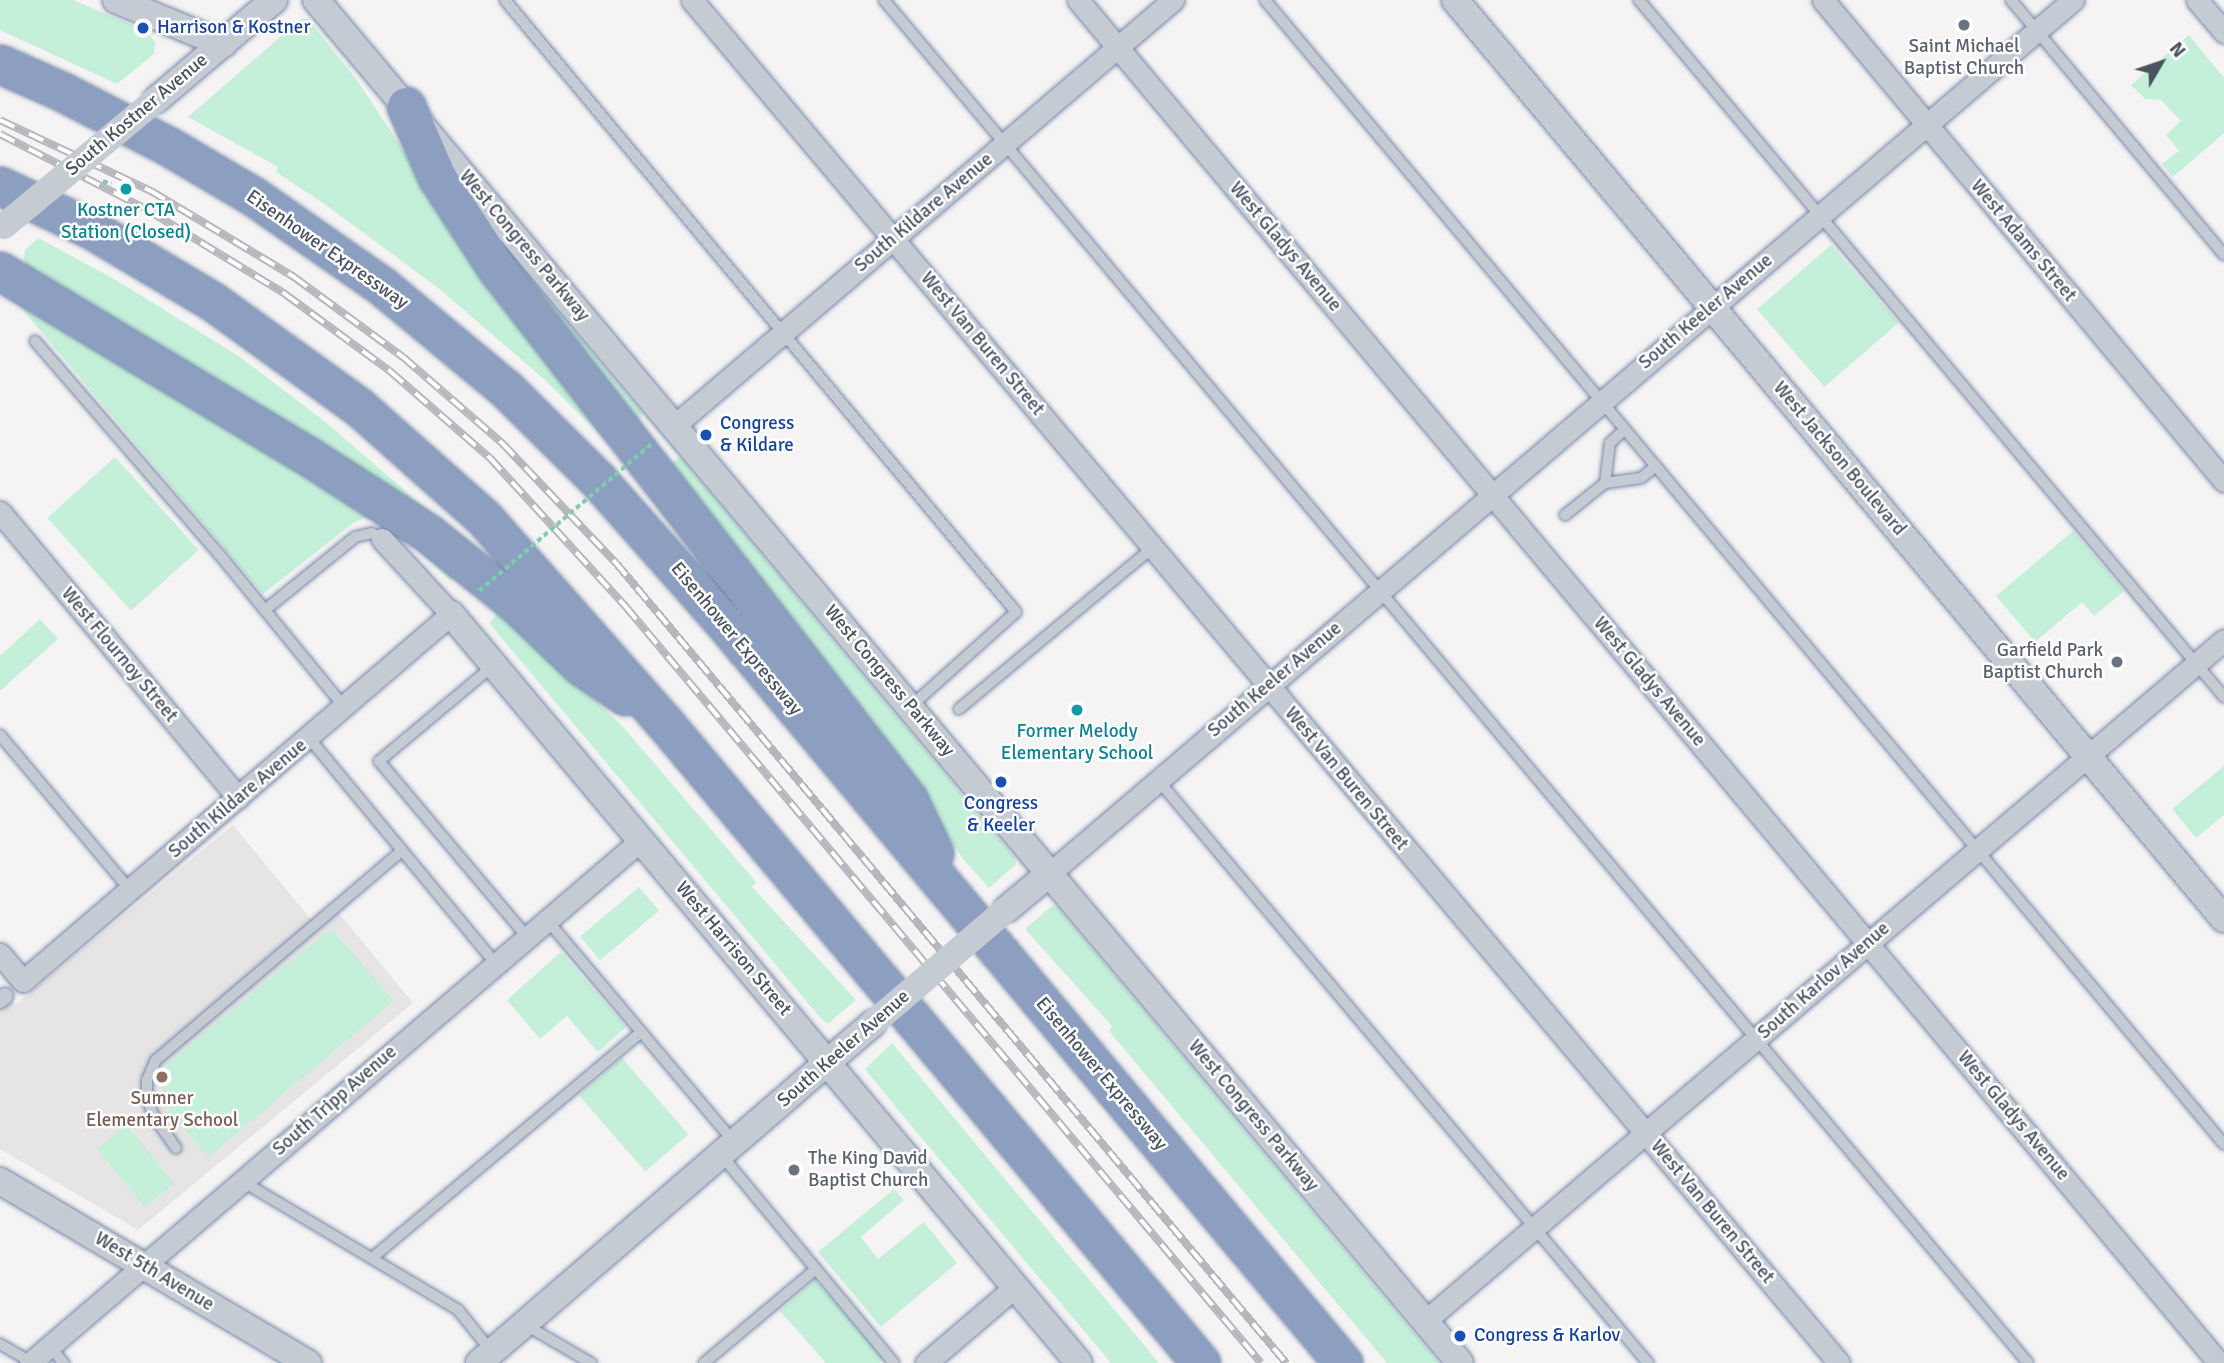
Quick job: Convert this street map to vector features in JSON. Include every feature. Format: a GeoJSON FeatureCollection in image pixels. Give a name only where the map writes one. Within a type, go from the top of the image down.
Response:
{"type":"FeatureCollection","features":[{"type":"Feature","properties":{"kind":"highway","name":"Eisenhower Expressway"},"geometry":{"type":"LineString","coordinates":[[0,64],[61,91],[168,146],[253,196],[382,286],[506,388],[632,517],[1343,1363]]}},
{"type":"Feature","properties":{"kind":"highway"},"geometry":{"type":"LineString","coordinates":[[406,106],[437,177],[497,269],[908,799],[956,901]]}},
{"type":"Feature","properties":{"kind":"highway"},"geometry":{"type":"LineString","coordinates":[[0,186],[90,229],[162,270],[299,362],[359,407],[484,518],[664,722],[1201,1363]]}},
{"type":"Feature","properties":{"kind":"highway"},"geometry":{"type":"LineString","coordinates":[[0,271],[305,454],[429,534],[515,603],[581,666],[664,722]]}},
{"type":"Feature","properties":{"kind":"street"},"geometry":{"type":"LineString","coordinates":[[116,0],[223,44]]}},
{"type":"Feature","properties":{"kind":"street","name":"West Congress Parkway"},"geometry":{"type":"LineString","coordinates":[[316,0],[1460,1363]]}},
{"type":"Feature","properties":{"kind":"street","name":"West Van Buren Street"},"geometry":{"type":"LineString","coordinates":[[692,0],[1839,1363]]}},
{"type":"Feature","properties":{"kind":"street","name":"West Gladys Avenue"},"geometry":{"type":"LineString","coordinates":[[1078,0],[2219,1363]]}},
{"type":"Feature","properties":{"kind":"street","name":"South Kildare Avenue"},"geometry":{"type":"LineString","coordinates":[[675,425],[1173,0]]}},
{"type":"Feature","properties":{"kind":"street","name":"West Jackson Boulevard"},"geometry":{"type":"LineString","coordinates":[[1455,0],[2224,919]]}},
{"type":"Feature","properties":{"kind":"street","name":"West Adams Street"},"geometry":{"type":"LineString","coordinates":[[1823,0],[2224,481]]}},
{"type":"Feature","properties":{"kind":"street","name":"South Keeler Avenue"},"geometry":{"type":"LineString","coordinates":[[486,1358],[873,1023],[2073,0]]}},
{"type":"Feature","properties":{"kind":"street"},"geometry":{"type":"LineString","coordinates":[[2197,0],[2224,32]]}},
{"type":"Feature","properties":{"kind":"street","name":"South Kostner Avenue"},"geometry":{"type":"LineString","coordinates":[[2,227],[223,44],[264,3]]}},
{"type":"Feature","properties":{"kind":"street","name":"West Flournoy Street"},"geometry":{"type":"LineString","coordinates":[[0,512],[239,798]]}},
{"type":"Feature","properties":{"kind":"street","name":"West Harrison Street"},"geometry":{"type":"LineString","coordinates":[[382,539],[451,614],[1079,1363]]}},
{"type":"Feature","properties":{"kind":"street","name":"South Kildare Avenue"},"geometry":{"type":"LineString","coordinates":[[0,954],[23,981],[345,708],[451,614]]}},
{"type":"Feature","properties":{"kind":"street","name":"South Karlov Avenue"},"geometry":{"type":"LineString","coordinates":[[1425,1321],[2224,640]]}},
{"type":"Feature","properties":{"kind":"street","name":"South Tripp Avenue"},"geometry":{"type":"LineString","coordinates":[[30,1362],[641,840]]}},
{"type":"Feature","properties":{"kind":"street","name":"West 5th Avenue"},"geometry":{"type":"LineString","coordinates":[[0,1181],[308,1363]]}},
{"type":"Feature","properties":{"kind":"street"},"geometry":{"type":"LineString","coordinates":[[926,1363],[1015,1287]]}},
{"type":"Feature","properties":{"kind":"lane"},"geometry":{"type":"LineString","coordinates":[[505,0],[1016,612],[910,708]]}},
{"type":"Feature","properties":{"kind":"lane"},"geometry":{"type":"LineString","coordinates":[[884,0],[2028,1363]]}},
{"type":"Feature","properties":{"kind":"lane"},"geometry":{"type":"LineString","coordinates":[[1265,0],[2224,1144]]}},
{"type":"Feature","properties":{"kind":"lane"},"geometry":{"type":"LineString","coordinates":[[1639,0],[2224,697]]}},
{"type":"Feature","properties":{"kind":"lane"},"geometry":{"type":"LineString","coordinates":[[2011,0],[2224,255]]}},
{"type":"Feature","properties":{"kind":"lane"},"geometry":{"type":"LineString","coordinates":[[35,341],[265,610],[345,708]]}},
{"type":"Feature","properties":{"kind":"lane"},"geometry":{"type":"LineString","coordinates":[[1605,483],[1610,443],[1625,429]]}},
{"type":"Feature","properties":{"kind":"lane"},"geometry":{"type":"LineString","coordinates":[[1565,515],[1605,483],[1641,478],[1656,466]]}},
{"type":"Feature","properties":{"kind":"lane"},"geometry":{"type":"LineString","coordinates":[[265,610],[355,537],[372,533],[382,539]]}},
{"type":"Feature","properties":{"kind":"lane"},"geometry":{"type":"LineString","coordinates":[[959,709],[1152,548]]}},
{"type":"Feature","properties":{"kind":"lane"},"geometry":{"type":"LineString","coordinates":[[494,665],[379,761],[527,937]]}},
{"type":"Feature","properties":{"kind":"lane"},"geometry":{"type":"LineString","coordinates":[[0,734],[130,890]]}},
{"type":"Feature","properties":{"kind":"lane"},"geometry":{"type":"LineString","coordinates":[[309,738],[496,964]]}},
{"type":"Feature","properties":{"kind":"lane"},"geometry":{"type":"LineString","coordinates":[[1158,780],[1648,1363]]}},
{"type":"Feature","properties":{"kind":"lane"},"geometry":{"type":"LineString","coordinates":[[176,1148],[155,1117],[147,1098],[147,1080],[156,1060],[402,851]]}},
{"type":"Feature","properties":{"kind":"lane"},"geometry":{"type":"LineString","coordinates":[[547,920],[641,1032],[816,1269],[894,1363]]}},
{"type":"Feature","properties":{"kind":"lane"},"geometry":{"type":"LineString","coordinates":[[372,1258],[641,1032]]}},
{"type":"Feature","properties":{"kind":"lane"},"geometry":{"type":"LineString","coordinates":[[242,1181],[458,1310],[486,1358]]}},
{"type":"Feature","properties":{"kind":"lane"},"geometry":{"type":"LineString","coordinates":[[704,1363],[816,1269]]}},
{"type":"Feature","properties":{"kind":"lane"},"geometry":{"type":"LineString","coordinates":[[524,1324],[591,1363]]}},
{"type":"Feature","properties":{"kind":"lane"},"geometry":{"type":"LineString","coordinates":[[0,1344],[30,1362]]}},
{"type":"Feature","properties":{"kind":"lane"},"geometry":{"type":"LineString","coordinates":[[49,1346],[64,1363]]}},
{"type":"Feature","properties":{"kind":"path"},"geometry":{"type":"LineString","coordinates":[[103,181],[111,184]]}},
{"type":"Feature","properties":{"kind":"path"},"geometry":{"type":"LineString","coordinates":[[479,591],[651,444]]}},
{"type":"Feature","properties":{"kind":"shaded area","name":"Sumner Elementary School"},"geometry":{"type":"Polygon","coordinates":[[[233,825],[318,928],[338,912],[413,1003],[138,1230],[0,1149],[0,988],[15,1005],[233,825]]]}},
{"type":"Feature","properties":{"kind":"green space"},"geometry":{"type":"Polygon","coordinates":[[[0,0],[73,0],[148,32],[155,43],[154,54],[117,84],[0,30],[0,0]]]}},
{"type":"Feature","properties":{"kind":"green space"},"geometry":{"type":"Polygon","coordinates":[[[301,19],[308,19],[357,80],[451,223],[625,459],[546,381],[442,291],[326,205],[276,172],[278,167],[188,117],[301,19]]]}},
{"type":"Feature","properties":{"kind":"green space"},"geometry":{"type":"Polygon","coordinates":[[[2189,35],[2224,78],[2224,133],[2173,177],[2162,164],[2179,151],[2166,135],[2181,121],[2161,100],[2145,99],[2131,85],[2189,35]]]}},
{"type":"Feature","properties":{"kind":"green space"},"geometry":{"type":"Polygon","coordinates":[[[477,214],[643,414],[637,423],[477,214]]]}},
{"type":"Feature","properties":{"kind":"green space"},"geometry":{"type":"Polygon","coordinates":[[[38,238],[116,280],[240,357],[323,420],[439,520],[28,269],[24,262],[25,250],[38,238]]]}},
{"type":"Feature","properties":{"kind":"green space"},"geometry":{"type":"Polygon","coordinates":[[[1831,245],[1899,323],[1825,387],[1757,309],[1831,245]]]}},
{"type":"Feature","properties":{"kind":"green space"},"geometry":{"type":"Polygon","coordinates":[[[10,295],[112,356],[252,433],[249,440],[374,512],[474,580],[624,728],[756,882],[752,887],[856,1000],[829,1023],[824,1022],[489,623],[495,617],[495,611],[462,575],[450,580],[391,524],[365,518],[353,523],[263,594],[10,295]]]}},
{"type":"Feature","properties":{"kind":"green space"},"geometry":{"type":"Polygon","coordinates":[[[115,457],[199,550],[131,611],[47,518],[115,457]]]}},
{"type":"Feature","properties":{"kind":"green space"},"geometry":{"type":"Polygon","coordinates":[[[680,457],[1015,858],[1016,864],[989,888],[965,861],[670,464],[680,457]]]}},
{"type":"Feature","properties":{"kind":"green space"},"geometry":{"type":"Polygon","coordinates":[[[2073,531],[2124,591],[2094,616],[2082,602],[2035,642],[1996,596],[2073,531]]]}},
{"type":"Feature","properties":{"kind":"green space"},"geometry":{"type":"Polygon","coordinates":[[[40,619],[58,639],[0,691],[0,656],[40,619]]]}},
{"type":"Feature","properties":{"kind":"green space"},"geometry":{"type":"Polygon","coordinates":[[[2224,766],[2224,815],[2196,838],[2172,809],[2224,766]]]}},
{"type":"Feature","properties":{"kind":"green space"},"geometry":{"type":"Polygon","coordinates":[[[639,887],[659,911],[600,960],[580,936],[639,887]]]}},
{"type":"Feature","properties":{"kind":"green space"},"geometry":{"type":"Polygon","coordinates":[[[1052,906],[1057,907],[1439,1363],[1387,1363],[1109,1031],[1112,1026],[1025,929],[1052,906]]]}},
{"type":"Feature","properties":{"kind":"green space"},"geometry":{"type":"Polygon","coordinates":[[[331,928],[394,1001],[208,1157],[165,1106],[161,1082],[167,1064],[331,928]]]}},
{"type":"Feature","properties":{"kind":"green space"},"geometry":{"type":"Polygon","coordinates":[[[561,952],[626,1027],[598,1052],[567,1016],[540,1039],[507,1000],[561,952]]]}},
{"type":"Feature","properties":{"kind":"green space"},"geometry":{"type":"Polygon","coordinates":[[[892,1043],[1159,1363],[1111,1363],[903,1116],[865,1069],[892,1043]]]}},
{"type":"Feature","properties":{"kind":"green space"},"geometry":{"type":"Polygon","coordinates":[[[622,1058],[688,1134],[645,1172],[579,1095],[622,1058]]]}},
{"type":"Feature","properties":{"kind":"green space"},"geometry":{"type":"Polygon","coordinates":[[[127,1125],[174,1183],[145,1207],[97,1149],[127,1125]]]}},
{"type":"Feature","properties":{"kind":"green space"},"geometry":{"type":"Polygon","coordinates":[[[894,1189],[904,1200],[861,1237],[878,1259],[924,1222],[957,1263],[881,1327],[818,1252],[894,1189]]]}},
{"type":"Feature","properties":{"kind":"green space"},"geometry":{"type":"Polygon","coordinates":[[[815,1280],[884,1358],[879,1363],[826,1363],[780,1311],[815,1280]]]}},
{"type":"Feature","properties":{"kind":"railway"},"geometry":{"type":"LineString","coordinates":[[0,120],[151,191],[294,277],[403,357],[503,444],[616,563],[1286,1363]]}},
{"type":"Feature","properties":{"kind":"railway"},"geometry":{"type":"LineString","coordinates":[[0,134],[146,209],[285,294],[391,372],[490,458],[626,607],[1261,1363]]}},
{"type":"Feature","properties":{"kind":"place","name":"Saint Michael Baptist Church"},"geometry":{"type":"Point","coordinates":[1964,25]}},
{"type":"Feature","properties":{"kind":"place","name":"Harrison & Kostner"},"geometry":{"type":"Point","coordinates":[143,28]}},
{"type":"Feature","properties":{"kind":"place","name":"Kostner CTA Station (Closed)"},"geometry":{"type":"Point","coordinates":[126,189]}},
{"type":"Feature","properties":{"kind":"place","name":"Congress & Kildare"},"geometry":{"type":"Point","coordinates":[706,435]}},
{"type":"Feature","properties":{"kind":"place","name":"Garfield Park Baptist Church"},"geometry":{"type":"Point","coordinates":[2117,662]}},
{"type":"Feature","properties":{"kind":"place","name":"Former Melody Elementary School"},"geometry":{"type":"Point","coordinates":[1077,710]}},
{"type":"Feature","properties":{"kind":"place","name":"Congress & Keeler"},"geometry":{"type":"Point","coordinates":[1001,782]}},
{"type":"Feature","properties":{"kind":"place","name":"Sumner Elementary School"},"geometry":{"type":"Point","coordinates":[162,1077]}},
{"type":"Feature","properties":{"kind":"place","name":"The King David Baptist Church"},"geometry":{"type":"Point","coordinates":[794,1170]}},
{"type":"Feature","properties":{"kind":"place","name":"Congress & Karlov"},"geometry":{"type":"Point","coordinates":[1460,1336]}}]}
